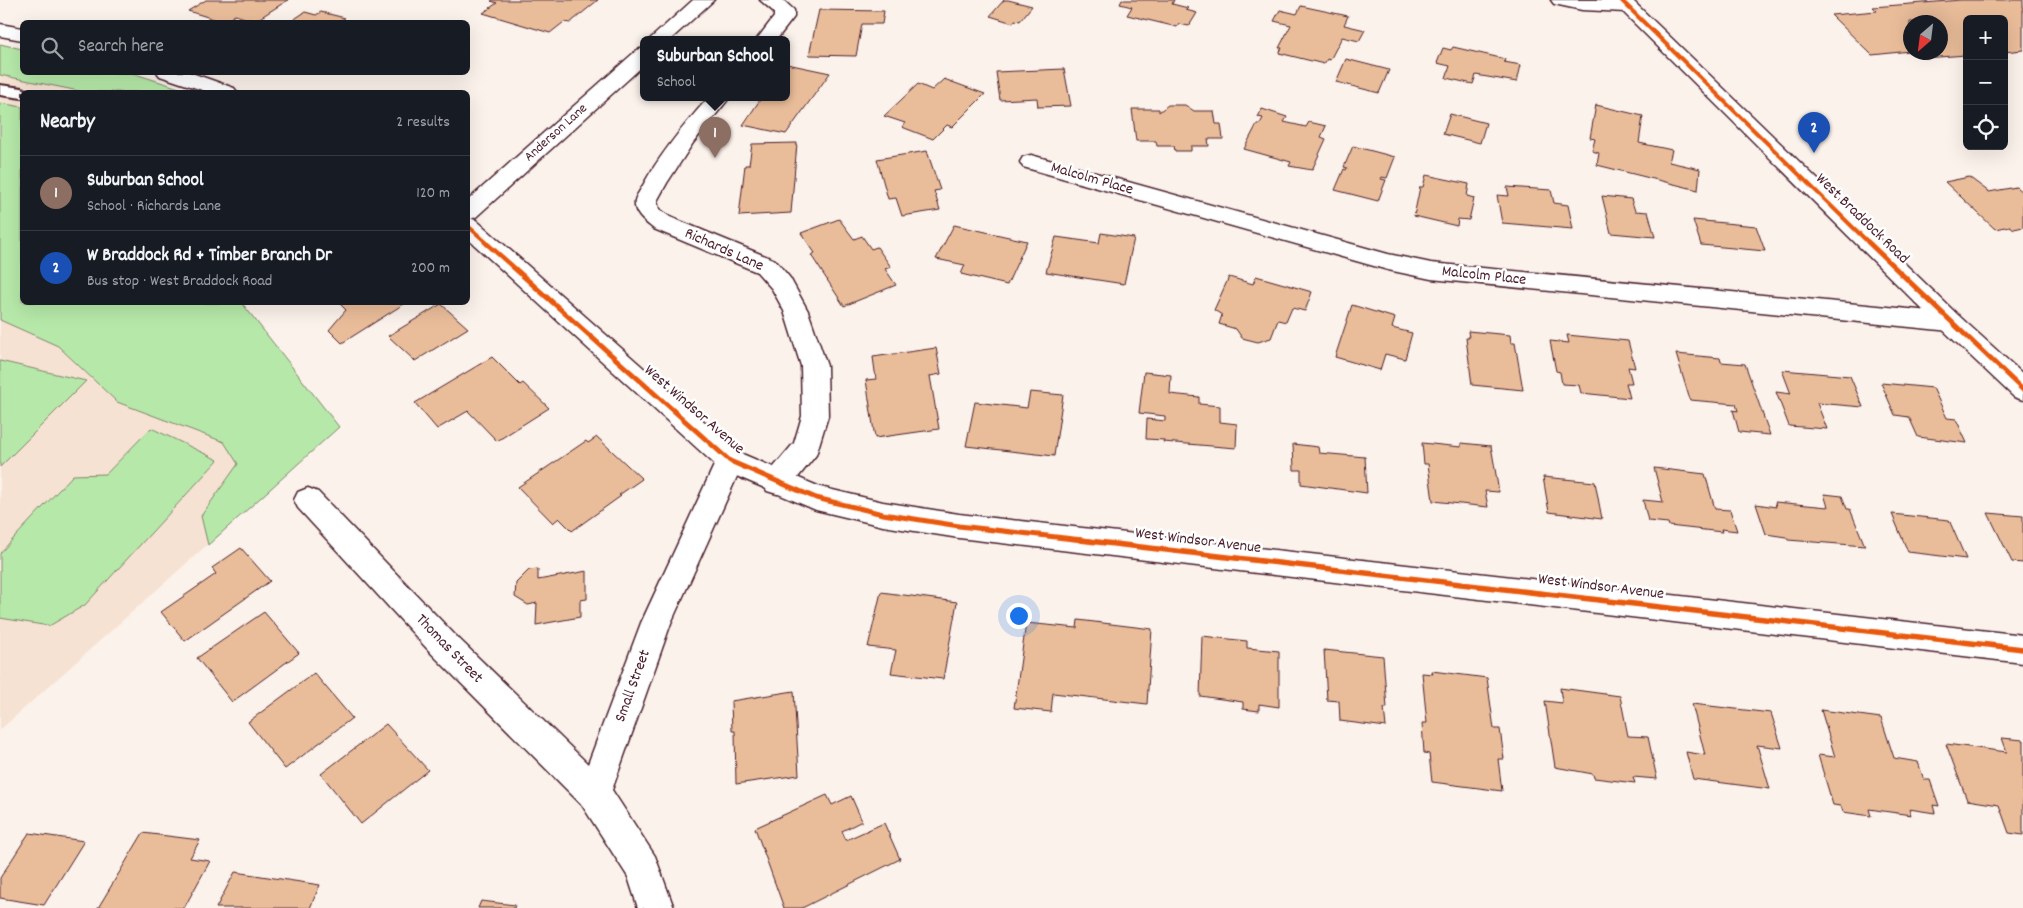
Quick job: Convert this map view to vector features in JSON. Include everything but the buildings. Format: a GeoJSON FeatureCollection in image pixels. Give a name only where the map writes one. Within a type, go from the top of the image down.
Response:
{"type":"FeatureCollection","features":[{"type":"Feature","properties":{"kind":"street"},"geometry":{"type":"LineString","coordinates":[[663,36],[704,0]]}},
{"type":"Feature","properties":{"kind":"street"},"geometry":{"type":"LineString","coordinates":[[770,0],[784,10],[784,17],[770,36]]}},
{"type":"Feature","properties":{"kind":"street"},"geometry":{"type":"LineString","coordinates":[[1562,0],[1582,4],[1624,3]]}},
{"type":"Feature","properties":{"kind":"street","name":"West Braddock Road"},"geometry":{"type":"LineString","coordinates":[[1624,3],[1950,322],[2023,390]]}},
{"type":"Feature","properties":{"kind":"street"},"geometry":{"type":"LineString","coordinates":[[0,30],[20,34]]}},
{"type":"Feature","properties":{"kind":"street","name":"Anderson Lane"},"geometry":{"type":"LineString","coordinates":[[470,210],[640,58]]}},
{"type":"Feature","properties":{"kind":"street"},"geometry":{"type":"LineString","coordinates":[[176,75],[221,90]]}},
{"type":"Feature","properties":{"kind":"street","name":"Richards Lane"},"geometry":{"type":"LineString","coordinates":[[717,101],[685,138],[646,201],[648,212],[662,223],[766,266],[781,284],[796,311],[814,366],[815,416],[806,447],[777,483]]}},
{"type":"Feature","properties":{"kind":"street","name":"Malcolm Place"},"geometry":{"type":"LineString","coordinates":[[1031,162],[1388,262],[1431,271],[1950,322]]}},
{"type":"Feature","properties":{"kind":"street","name":"West Windsor Avenue"},"geometry":{"type":"LineString","coordinates":[[470,228],[730,461],[777,483],[816,498],[864,510],[959,526],[2023,649]]}},
{"type":"Feature","properties":{"kind":"street","name":"Small Street"},"geometry":{"type":"LineString","coordinates":[[594,794],[656,623],[730,461]]}},
{"type":"Feature","properties":{"kind":"street","name":"Thomas Street"},"geometry":{"type":"LineString","coordinates":[[308,500],[443,644],[594,794]]}},
{"type":"Feature","properties":{"kind":"street"},"geometry":{"type":"LineString","coordinates":[[594,794],[643,868],[656,908]]}},
{"type":"Feature","properties":{"kind":"lane"},"geometry":{"type":"LineString","coordinates":[[0,90],[20,93]]}},
{"type":"Feature","properties":{"kind":"shaded area"},"geometry":{"type":"Polygon","coordinates":[[[0,44],[20,49],[20,75],[138,75],[186,90],[20,90],[20,305],[244,305],[339,427],[0,730],[0,44]]]}},
{"type":"Feature","properties":{"kind":"green space"},"geometry":{"type":"Polygon","coordinates":[[[0,44],[20,49],[20,75],[138,75],[186,90],[74,90],[0,75],[0,44]]]}},
{"type":"Feature","properties":{"kind":"green space"},"geometry":{"type":"Polygon","coordinates":[[[0,103],[20,107],[20,305],[244,305],[339,427],[208,545],[201,516],[238,464],[224,442],[117,402],[58,346],[0,320],[0,103]]]}},
{"type":"Feature","properties":{"kind":"green space"},"geometry":{"type":"Polygon","coordinates":[[[0,361],[86,381],[0,467],[0,361]]]}},
{"type":"Feature","properties":{"kind":"green space"},"geometry":{"type":"Polygon","coordinates":[[[151,428],[218,460],[85,605],[49,626],[0,618],[0,553],[73,475],[106,474],[151,428]]]}},
{"type":"Feature","properties":{"kind":"cycle path"},"geometry":{"type":"LineString","coordinates":[[1621,0],[1950,322],[2023,390]]}},
{"type":"Feature","properties":{"kind":"cycle path"},"geometry":{"type":"LineString","coordinates":[[470,228],[730,461],[816,498],[883,514],[959,526],[2023,649]]}},
{"type":"Feature","properties":{"kind":"place","name":"W Braddock Rd + Timber Branch Dr"},"geometry":{"type":"Point","coordinates":[1814,153]}},
{"type":"Feature","properties":{"kind":"place","name":"Suburban School"},"geometry":{"type":"Point","coordinates":[715,158]}}]}
